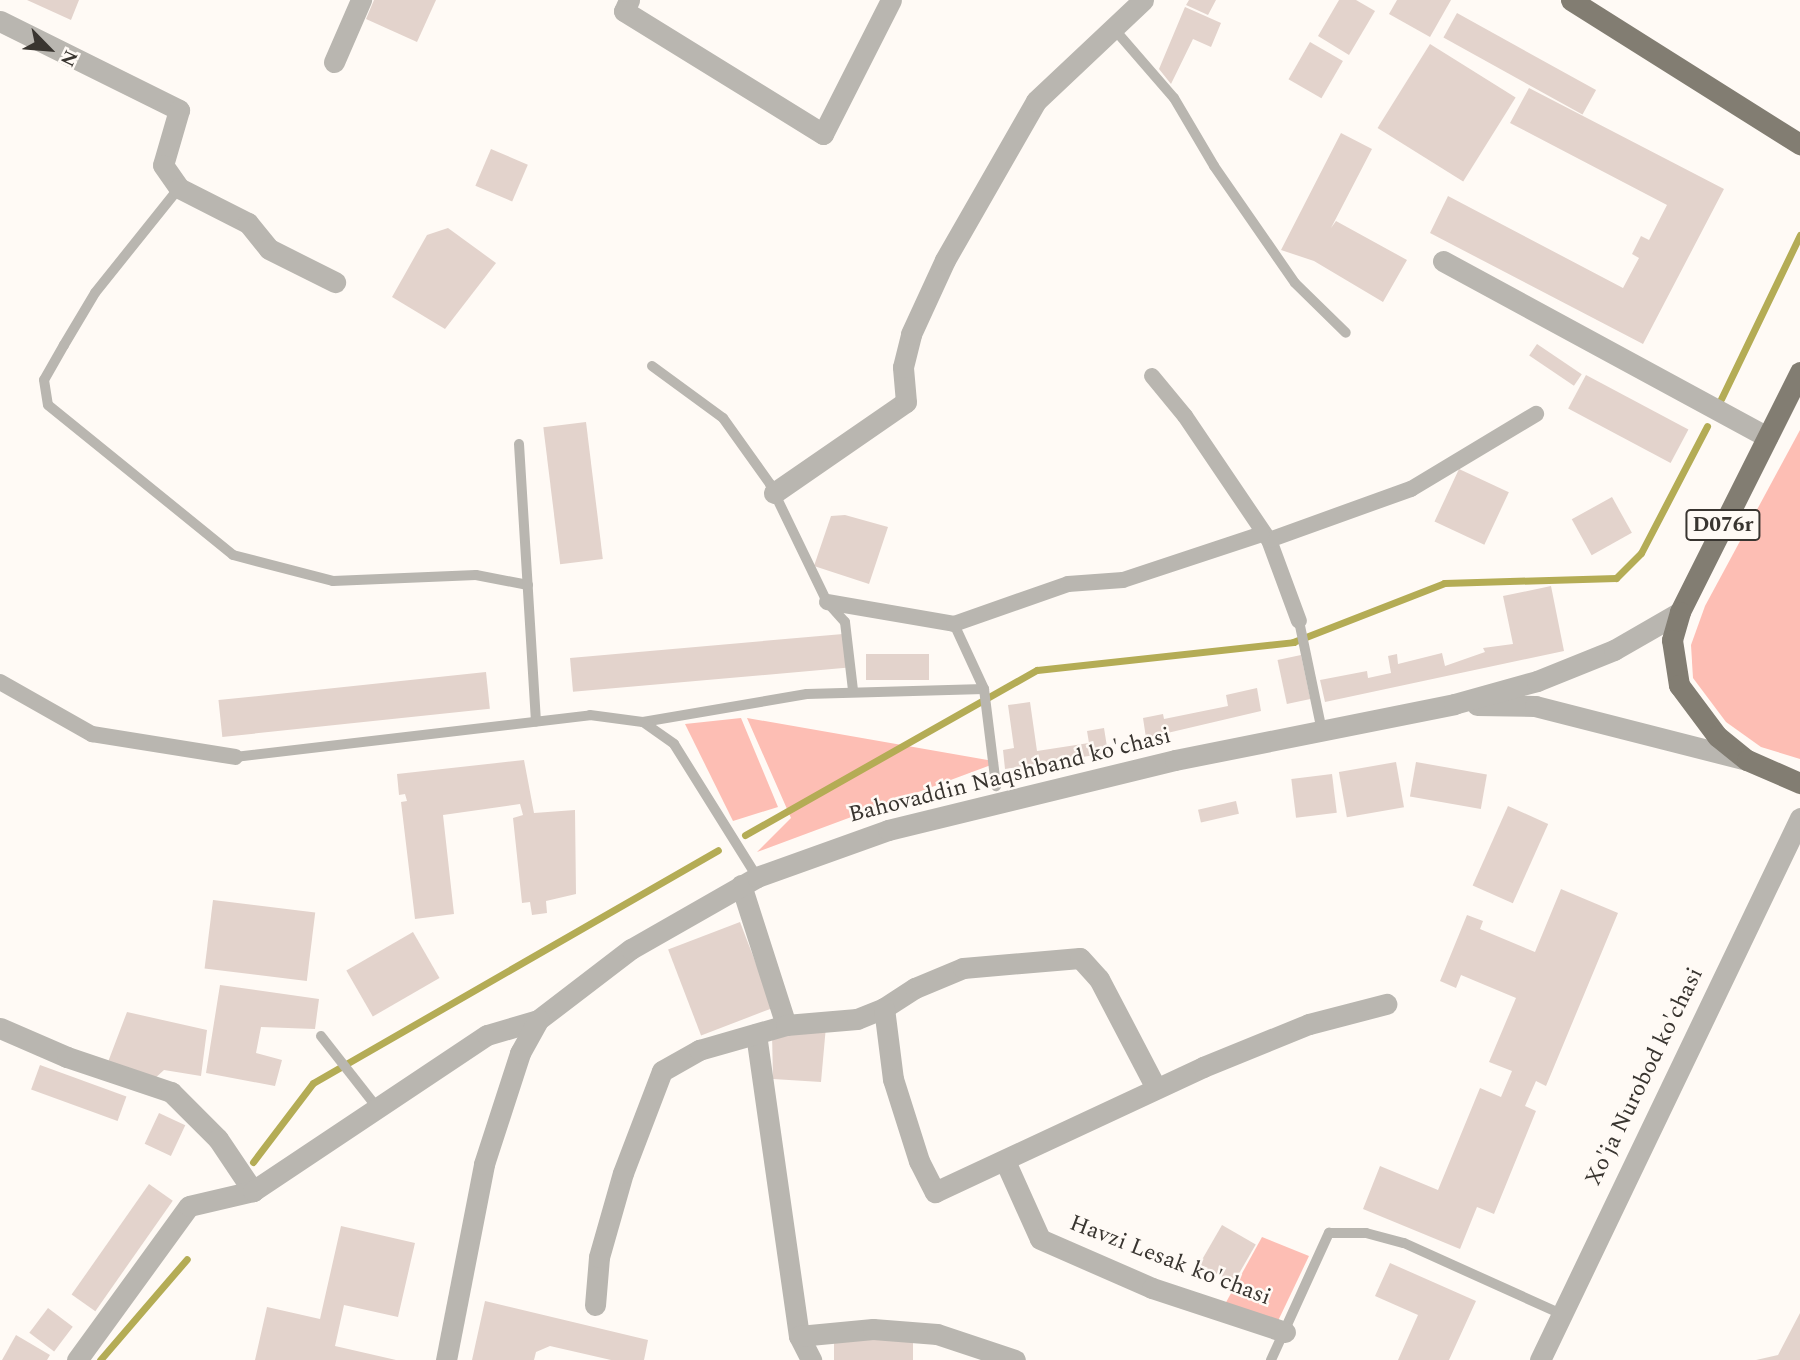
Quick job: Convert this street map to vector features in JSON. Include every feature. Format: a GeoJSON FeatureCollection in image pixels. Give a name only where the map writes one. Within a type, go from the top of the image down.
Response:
{"type":"FeatureCollection","features":[{"type":"Feature","properties":{"kind":"main road"},"geometry":{"type":"LineString","coordinates":[[1571,0],[1800,144]]}},
{"type":"Feature","properties":{"kind":"main road","name":"D076r"},"geometry":{"type":"LineString","coordinates":[[1680,612],[1800,372]]}},
{"type":"Feature","properties":{"kind":"main road"},"geometry":{"type":"LineString","coordinates":[[1680,612],[1672,640],[1673,656],[1679,685],[1700,717],[1747,760],[1800,783]]}},
{"type":"Feature","properties":{"kind":"street"},"geometry":{"type":"LineString","coordinates":[[334,62],[361,0]]}},
{"type":"Feature","properties":{"kind":"street"},"geometry":{"type":"LineString","coordinates":[[629,0],[624,11],[823,134],[891,0]]}},
{"type":"Feature","properties":{"kind":"street"},"geometry":{"type":"LineString","coordinates":[[774,493],[906,402],[903,367],[911,334],[945,260],[1036,101],[1115,30],[1143,0]]}},
{"type":"Feature","properties":{"kind":"street"},"geometry":{"type":"LineString","coordinates":[[0,22],[179,110],[163,165],[179,188],[248,223],[269,249],[335,282]]}},
{"type":"Feature","properties":{"kind":"street"},"geometry":{"type":"LineString","coordinates":[[1443,261],[1767,437]]}},
{"type":"Feature","properties":{"kind":"street"},"geometry":{"type":"LineString","coordinates":[[1152,376],[1185,416],[1266,537],[1302,631]]}},
{"type":"Feature","properties":{"kind":"street"},"geometry":{"type":"LineString","coordinates":[[827,601],[954,624],[975,613],[1025,602],[1068,584],[1123,580],[1411,489],[1536,414]]}},
{"type":"Feature","properties":{"kind":"street","name":"Bahovaddin Naqshband ko'chasi"},"geometry":{"type":"LineString","coordinates":[[78,1360],[188,1206],[253,1191],[379,1110],[488,1035],[537,1020],[631,949],[749,881],[888,830],[1175,760],[1454,704],[1537,681],[1614,650],[1680,612]]}},
{"type":"Feature","properties":{"kind":"street"},"geometry":{"type":"LineString","coordinates":[[0,682],[92,734],[235,757]]}},
{"type":"Feature","properties":{"kind":"street","name":"Bahovaddin Naqshband ko'chasi"},"geometry":{"type":"LineString","coordinates":[[1454,704],[1535,706],[1747,760]]}},
{"type":"Feature","properties":{"kind":"street","name":"Xo'ja Nurobod ko'chasi"},"geometry":{"type":"LineString","coordinates":[[1539,1360],[1800,818]]}},
{"type":"Feature","properties":{"kind":"street"},"geometry":{"type":"LineString","coordinates":[[749,881],[786,1025]]}},
{"type":"Feature","properties":{"kind":"street"},"geometry":{"type":"LineString","coordinates":[[595,1305],[599,1257],[623,1173],[662,1071],[699,1050],[786,1025],[857,1019],[884,1008],[915,988],[963,968],[1080,958],[1100,979],[1156,1088]]}},
{"type":"Feature","properties":{"kind":"street"},"geometry":{"type":"LineString","coordinates":[[884,1008],[893,1079],[919,1161],[935,1192],[1156,1088],[1309,1024],[1386,1004]]}},
{"type":"Feature","properties":{"kind":"street","name":"Bahovaddin Naqshband ko'chasi"},"geometry":{"type":"LineString","coordinates":[[446,1360],[484,1164],[520,1053],[537,1020]]}},
{"type":"Feature","properties":{"kind":"street"},"geometry":{"type":"LineString","coordinates":[[0,1028],[66,1057],[171,1092],[218,1139],[253,1191]]}},
{"type":"Feature","properties":{"kind":"street"},"geometry":{"type":"LineString","coordinates":[[756,1034],[799,1336],[811,1360]]}},
{"type":"Feature","properties":{"kind":"street","name":"Havzi Lesak ko'chasi"},"geometry":{"type":"LineString","coordinates":[[1005,1161],[1040,1239],[1152,1288],[1285,1332]]}},
{"type":"Feature","properties":{"kind":"street"},"geometry":{"type":"LineString","coordinates":[[799,1336],[873,1329],[937,1334],[1015,1360]]}},
{"type":"Feature","properties":{"kind":"lane"},"geometry":{"type":"LineString","coordinates":[[1115,30],[1174,98],[1214,166],[1295,284],[1346,333]]}},
{"type":"Feature","properties":{"kind":"lane"},"geometry":{"type":"LineString","coordinates":[[179,188],[95,293],[76,324],[44,380],[48,405],[233,555],[333,581],[476,575],[528,585]]}},
{"type":"Feature","properties":{"kind":"lane"},"geometry":{"type":"LineString","coordinates":[[652,366],[723,418],[774,493],[827,601],[845,622],[853,690]]}},
{"type":"Feature","properties":{"kind":"lane"},"geometry":{"type":"LineString","coordinates":[[519,444],[536,721]]}},
{"type":"Feature","properties":{"kind":"lane"},"geometry":{"type":"LineString","coordinates":[[954,624],[985,695],[996,786]]}},
{"type":"Feature","properties":{"kind":"lane"},"geometry":{"type":"LineString","coordinates":[[1302,631],[1322,731]]}},
{"type":"Feature","properties":{"kind":"lane"},"geometry":{"type":"LineString","coordinates":[[235,757],[590,715],[643,722],[853,690],[985,695]]}},
{"type":"Feature","properties":{"kind":"lane"},"geometry":{"type":"LineString","coordinates":[[643,722],[674,744],[749,881]]}},
{"type":"Feature","properties":{"kind":"lane"},"geometry":{"type":"LineString","coordinates":[[321,1036],[379,1110]]}},
{"type":"Feature","properties":{"kind":"lane"},"geometry":{"type":"LineString","coordinates":[[1271,1360],[1329,1233],[1366,1233],[1404,1243],[1561,1314]]}},
{"type":"Feature","properties":{"kind":"shaded area"},"geometry":{"type":"Polygon","coordinates":[[[1800,430],[1800,759],[1761,747],[1726,722],[1693,678],[1691,645],[1705,606],[1800,430]]]}},
{"type":"Feature","properties":{"kind":"shaded area"},"geometry":{"type":"Polygon","coordinates":[[[741,718],[778,807],[733,821],[685,724],[741,718]]]}},
{"type":"Feature","properties":{"kind":"shaded area"},"geometry":{"type":"Polygon","coordinates":[[[747,718],[999,762],[757,852],[791,818],[747,718]]]}},
{"type":"Feature","properties":{"kind":"shaded area"},"geometry":{"type":"Polygon","coordinates":[[[1262,1237],[1309,1256],[1277,1323],[1224,1306],[1262,1237]]]}},
{"type":"Feature","properties":{"kind":"building"},"geometry":{"type":"Polygon","coordinates":[[[27,0],[79,0],[71,20],[27,0]]]}},
{"type":"Feature","properties":{"kind":"building"},"geometry":{"type":"Polygon","coordinates":[[[374,0],[436,0],[417,42],[366,19],[374,0]]]}},
{"type":"Feature","properties":{"kind":"building"},"geometry":{"type":"Polygon","coordinates":[[[1189,0],[1216,0],[1208,15],[1186,5],[1189,0]]]}},
{"type":"Feature","properties":{"kind":"building"},"geometry":{"type":"Polygon","coordinates":[[[1339,0],[1356,0],[1375,11],[1349,55],[1318,36],[1339,0]]]}},
{"type":"Feature","properties":{"kind":"building"},"geometry":{"type":"Polygon","coordinates":[[[1397,0],[1451,0],[1430,37],[1389,14],[1397,0]]]}},
{"type":"Feature","properties":{"kind":"building"},"geometry":{"type":"Polygon","coordinates":[[[1185,7],[1221,23],[1211,47],[1193,39],[1171,84],[1159,69],[1185,7]]]}},
{"type":"Feature","properties":{"kind":"building"},"geometry":{"type":"Polygon","coordinates":[[[1457,13],[1596,90],[1582,115],[1443,37],[1457,13]]]}},
{"type":"Feature","properties":{"kind":"building"},"geometry":{"type":"Polygon","coordinates":[[[1310,42],[1343,61],[1321,98],[1288,79],[1310,42]]]}},
{"type":"Feature","properties":{"kind":"building"},"geometry":{"type":"Polygon","coordinates":[[[1430,44],[1516,98],[1463,181],[1378,128],[1430,44]]]}},
{"type":"Feature","properties":{"kind":"building"},"geometry":{"type":"Polygon","coordinates":[[[1529,88],[1724,189],[1643,344],[1430,233],[1448,196],[1623,288],[1639,258],[1632,254],[1641,236],[1649,240],[1667,205],[1510,123],[1529,88]]]}},
{"type":"Feature","properties":{"kind":"building"},"geometry":{"type":"Polygon","coordinates":[[[1341,133],[1372,149],[1331,228],[1336,221],[1407,260],[1383,302],[1314,261],[1281,250],[1341,133]]]}},
{"type":"Feature","properties":{"kind":"building"},"geometry":{"type":"Polygon","coordinates":[[[491,149],[528,165],[512,201],[475,186],[491,149]]]}},
{"type":"Feature","properties":{"kind":"building"},"geometry":{"type":"Polygon","coordinates":[[[448,228],[496,263],[445,329],[392,297],[427,235],[448,228]]]}},
{"type":"Feature","properties":{"kind":"building"},"geometry":{"type":"Polygon","coordinates":[[[1537,344],[1582,374],[1574,386],[1529,356],[1537,344]]]}},
{"type":"Feature","properties":{"kind":"building"},"geometry":{"type":"Polygon","coordinates":[[[1586,375],[1688,429],[1671,463],[1568,409],[1586,375]]]}},
{"type":"Feature","properties":{"kind":"building"},"geometry":{"type":"Polygon","coordinates":[[[586,422],[603,559],[560,564],[543,427],[586,422]]]}},
{"type":"Feature","properties":{"kind":"building"},"geometry":{"type":"Polygon","coordinates":[[[1459,469],[1509,492],[1484,545],[1434,522],[1459,469]]]}},
{"type":"Feature","properties":{"kind":"building"},"geometry":{"type":"Polygon","coordinates":[[[1612,497],[1632,533],[1592,555],[1572,519],[1612,497]]]}},
{"type":"Feature","properties":{"kind":"building"},"geometry":{"type":"Polygon","coordinates":[[[845,515],[888,527],[869,584],[814,566],[831,516],[845,515]]]}},
{"type":"Feature","properties":{"kind":"building"},"geometry":{"type":"Polygon","coordinates":[[[1551,586],[1564,651],[1325,702],[1320,680],[1367,671],[1368,678],[1391,673],[1388,656],[1397,654],[1398,664],[1442,653],[1445,666],[1485,652],[1483,648],[1513,644],[1503,596],[1551,586]]]}},
{"type":"Feature","properties":{"kind":"building"},"geometry":{"type":"Polygon","coordinates":[[[843,634],[846,668],[573,692],[570,658],[843,634]]]}},
{"type":"Feature","properties":{"kind":"building"},"geometry":{"type":"Polygon","coordinates":[[[866,654],[929,654],[929,680],[866,680],[866,654]]]}},
{"type":"Feature","properties":{"kind":"building"},"geometry":{"type":"Polygon","coordinates":[[[1301,655],[1310,699],[1287,704],[1278,660],[1301,655]]]}},
{"type":"Feature","properties":{"kind":"building"},"geometry":{"type":"Polygon","coordinates":[[[486,672],[490,709],[222,737],[218,700],[486,672]]]}},
{"type":"Feature","properties":{"kind":"building"},"geometry":{"type":"Polygon","coordinates":[[[1257,688],[1261,711],[1146,738],[1143,718],[1163,714],[1164,719],[1228,706],[1226,695],[1257,688]]]}},
{"type":"Feature","properties":{"kind":"building"},"geometry":{"type":"Polygon","coordinates":[[[1030,702],[1037,751],[1089,743],[1087,731],[1104,728],[1108,753],[1005,769],[1003,750],[1014,748],[1008,705],[1030,702]]]}},
{"type":"Feature","properties":{"kind":"building"},"geometry":{"type":"Polygon","coordinates":[[[524,760],[534,813],[575,810],[576,894],[546,901],[547,913],[532,915],[530,902],[522,903],[513,818],[523,815],[520,804],[443,815],[454,914],[415,919],[401,802],[407,801],[405,794],[399,795],[397,774],[524,760]]]}},
{"type":"Feature","properties":{"kind":"building"},"geometry":{"type":"Polygon","coordinates":[[[1396,762],[1404,807],[1347,817],[1339,772],[1396,762]]]}},
{"type":"Feature","properties":{"kind":"building"},"geometry":{"type":"Polygon","coordinates":[[[1416,762],[1487,775],[1481,809],[1410,796],[1416,762]]]}},
{"type":"Feature","properties":{"kind":"building"},"geometry":{"type":"Polygon","coordinates":[[[1332,774],[1337,813],[1296,818],[1291,779],[1332,774]]]}},
{"type":"Feature","properties":{"kind":"building"},"geometry":{"type":"Polygon","coordinates":[[[1236,801],[1239,814],[1201,822],[1198,810],[1236,801]]]}},
{"type":"Feature","properties":{"kind":"building"},"geometry":{"type":"Polygon","coordinates":[[[1508,806],[1548,824],[1513,903],[1473,885],[1508,806]]]}},
{"type":"Feature","properties":{"kind":"building"},"geometry":{"type":"Polygon","coordinates":[[[1561,889],[1618,913],[1546,1086],[1536,1081],[1525,1106],[1536,1111],[1494,1214],[1477,1207],[1460,1249],[1363,1209],[1380,1166],[1438,1190],[1480,1088],[1501,1097],[1512,1071],[1489,1062],[1516,998],[1461,975],[1456,988],[1440,981],[1467,915],[1483,921],[1480,929],[1535,952],[1561,889]]]}},
{"type":"Feature","properties":{"kind":"building"},"geometry":{"type":"Polygon","coordinates":[[[213,900],[315,913],[307,981],[205,968],[213,900]]]}},
{"type":"Feature","properties":{"kind":"building"},"geometry":{"type":"Polygon","coordinates":[[[740,922],[773,1008],[701,1035],[668,950],[740,922]]]}},
{"type":"Feature","properties":{"kind":"building"},"geometry":{"type":"Polygon","coordinates":[[[413,932],[440,978],[373,1016],[346,970],[413,932]]]}},
{"type":"Feature","properties":{"kind":"building"},"geometry":{"type":"Polygon","coordinates":[[[220,985],[319,999],[315,1029],[261,1027],[256,1053],[282,1060],[275,1086],[206,1073],[220,985]]]}},
{"type":"Feature","properties":{"kind":"building"},"geometry":{"type":"Polygon","coordinates":[[[127,1012],[207,1030],[201,1076],[164,1070],[153,1080],[108,1062],[127,1012]]]}},
{"type":"Feature","properties":{"kind":"building"},"geometry":{"type":"Polygon","coordinates":[[[826,1026],[821,1082],[773,1079],[772,1033],[826,1026]]]}},
{"type":"Feature","properties":{"kind":"building"},"geometry":{"type":"Polygon","coordinates":[[[40,1065],[126,1096],[118,1121],[31,1089],[40,1065]]]}},
{"type":"Feature","properties":{"kind":"building"},"geometry":{"type":"Polygon","coordinates":[[[159,1113],[185,1125],[171,1156],[145,1144],[159,1113]]]}},
{"type":"Feature","properties":{"kind":"building"},"geometry":{"type":"Polygon","coordinates":[[[149,1184],[173,1201],[95,1311],[72,1295],[149,1184]]]}},
{"type":"Feature","properties":{"kind":"building"},"geometry":{"type":"Polygon","coordinates":[[[1222,1225],[1256,1244],[1233,1283],[1200,1264],[1222,1225]]]}},
{"type":"Feature","properties":{"kind":"building"},"geometry":{"type":"Polygon","coordinates":[[[341,1226],[415,1243],[398,1317],[344,1305],[335,1346],[396,1360],[255,1360],[267,1307],[320,1319],[341,1226]]]}},
{"type":"Feature","properties":{"kind":"building"},"geometry":{"type":"Polygon","coordinates":[[[1390,1263],[1476,1301],[1449,1360],[1398,1360],[1418,1315],[1375,1296],[1390,1263]]]}},
{"type":"Feature","properties":{"kind":"building"},"geometry":{"type":"Polygon","coordinates":[[[485,1301],[648,1340],[644,1360],[611,1360],[550,1346],[536,1352],[534,1360],[472,1360],[485,1301]]]}},
{"type":"Feature","properties":{"kind":"building"},"geometry":{"type":"Polygon","coordinates":[[[48,1308],[73,1327],[54,1351],[29,1333],[48,1308]]]}},
{"type":"Feature","properties":{"kind":"building"},"geometry":{"type":"Polygon","coordinates":[[[1800,1313],[1800,1360],[1756,1360],[1778,1355],[1800,1313]]]}},
{"type":"Feature","properties":{"kind":"building"},"geometry":{"type":"Polygon","coordinates":[[[16,1335],[50,1355],[47,1360],[2,1360],[16,1335]]]}},
{"type":"Feature","properties":{"kind":"building"},"geometry":{"type":"Polygon","coordinates":[[[834,1336],[913,1336],[913,1360],[834,1360],[834,1336]]]}},
{"type":"Feature","properties":{"kind":"waterway"},"geometry":{"type":"LineString","coordinates":[[1721,399],[1800,235]]}},
{"type":"Feature","properties":{"kind":"waterway"},"geometry":{"type":"LineString","coordinates":[[745,835],[1037,670],[1293,642],[1444,583],[1616,578],[1641,553],[1707,426]]}},
{"type":"Feature","properties":{"kind":"waterway"},"geometry":{"type":"LineString","coordinates":[[253,1162],[313,1083],[718,850]]}},
{"type":"Feature","properties":{"kind":"waterway"},"geometry":{"type":"LineString","coordinates":[[100,1360],[187,1259]]}}]}
